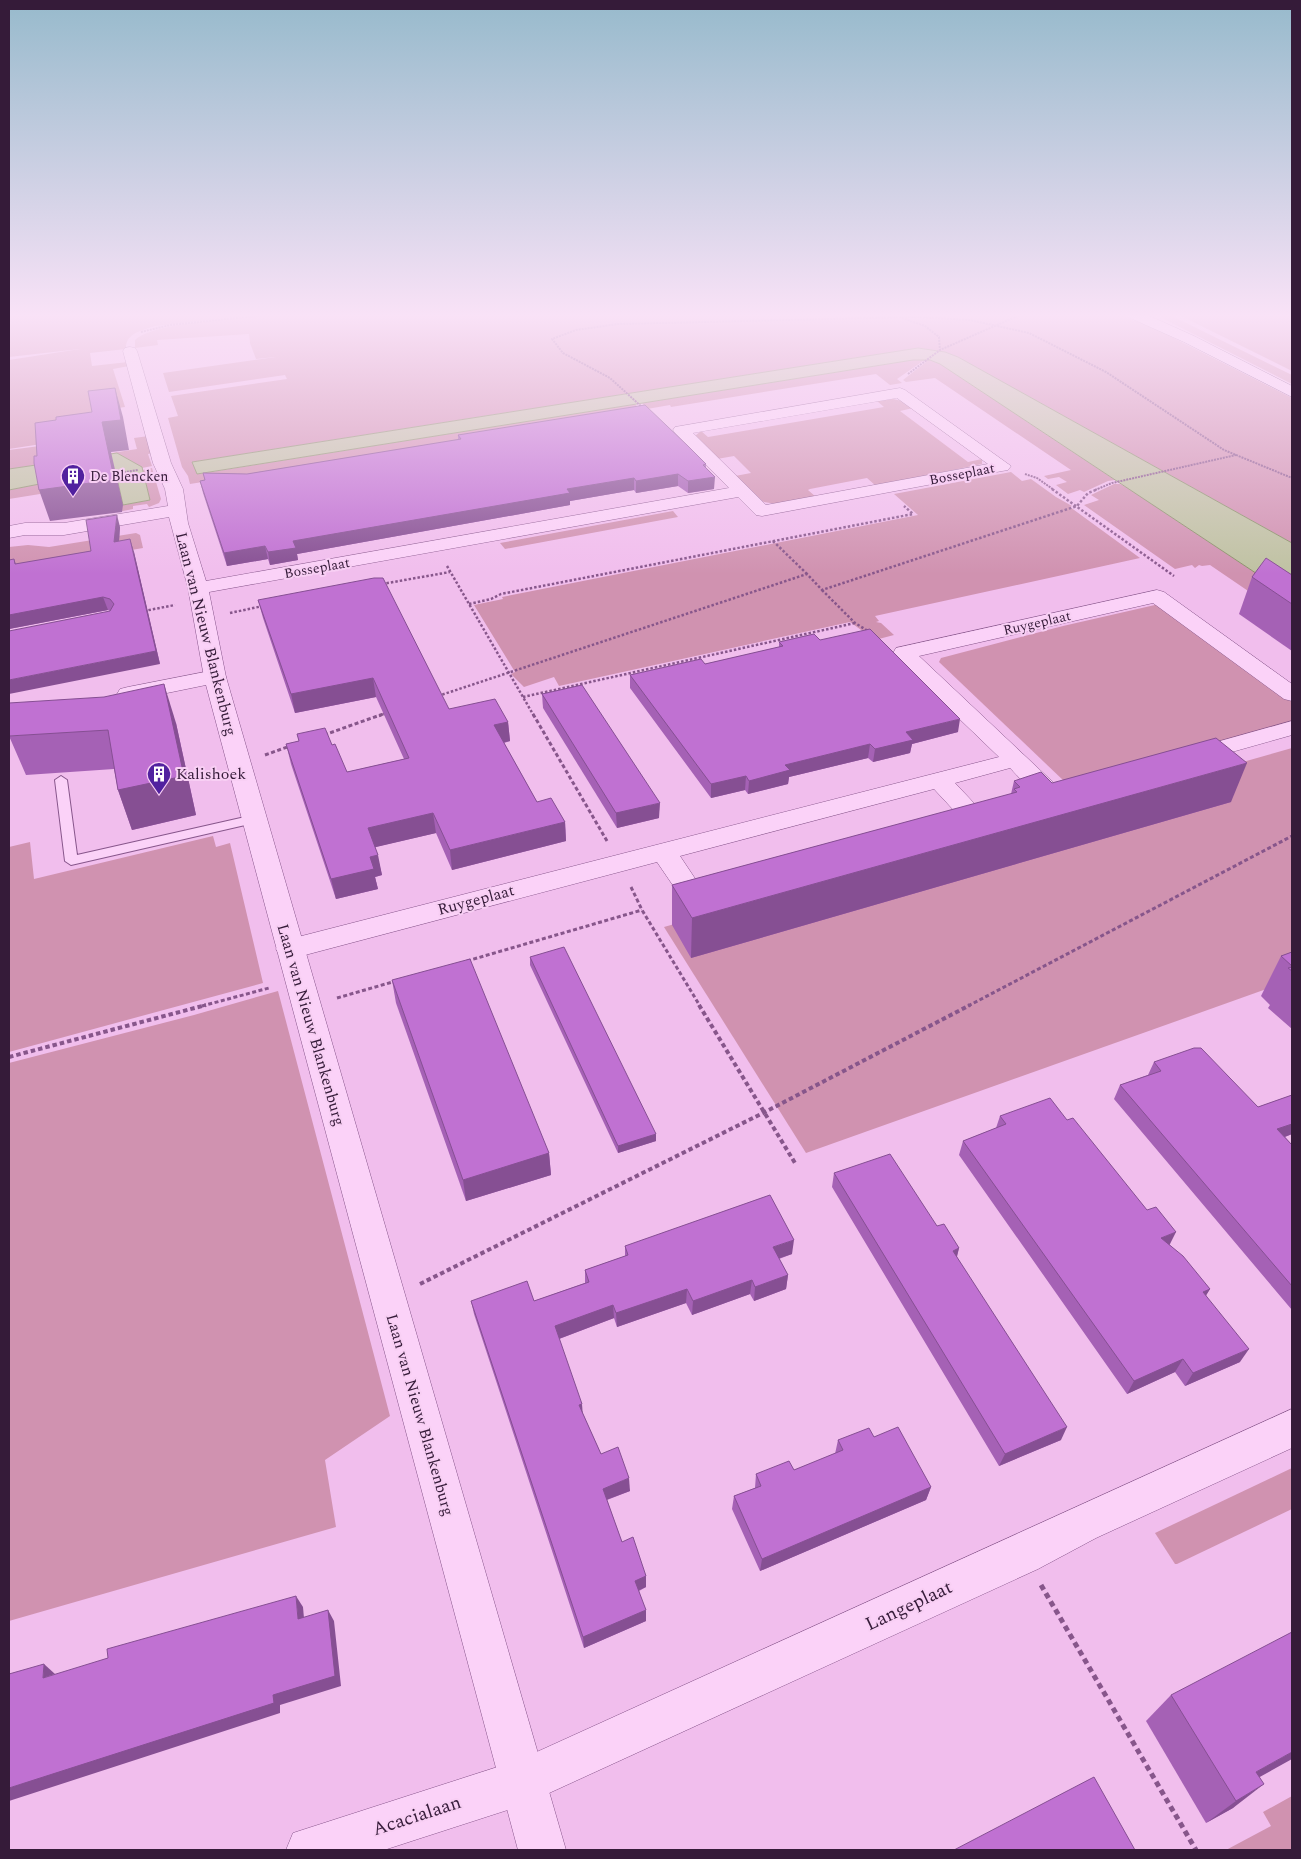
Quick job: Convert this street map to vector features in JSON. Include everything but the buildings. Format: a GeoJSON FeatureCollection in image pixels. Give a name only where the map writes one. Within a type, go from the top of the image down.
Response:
{"type":"FeatureCollection","features":[{"type":"Feature","properties":{"kind":"street","name":"Laan van Nieuw Blankenburg"},"geometry":{"type":"LineString","coordinates":[[144,401],[163,466],[174,489],[179,523],[201,602],[215,676],[238,764],[542,1850]]}},
{"type":"Feature","properties":{"kind":"street","name":"Bosseplaat"},"geometry":{"type":"LineString","coordinates":[[854,401],[681,430],[762,511],[1002,466]]}},
{"type":"Feature","properties":{"kind":"street","name":"Bosseplaat"},"geometry":{"type":"LineString","coordinates":[[911,401],[1002,466]]}},
{"type":"Feature","properties":{"kind":"street","name":"Bosseplaat"},"geometry":{"type":"LineString","coordinates":[[201,602],[436,547],[742,491]]}},
{"type":"Feature","properties":{"kind":"street"},"geometry":{"type":"LineString","coordinates":[[9,532],[25,529],[50,529],[178,510]]}},
{"type":"Feature","properties":{"kind":"street","name":"Ruygeplaat"},"geometry":{"type":"LineString","coordinates":[[904,652],[1157,596],[1292,694]]}},
{"type":"Feature","properties":{"kind":"street"},"geometry":{"type":"LineString","coordinates":[[904,652],[1053,796],[1082,788]]}},
{"type":"Feature","properties":{"kind":"street"},"geometry":{"type":"LineString","coordinates":[[112,698],[215,676]]}},
{"type":"Feature","properties":{"kind":"street"},"geometry":{"type":"LineString","coordinates":[[1168,763],[1292,728]]}},
{"type":"Feature","properties":{"kind":"street","name":"Ruygeplaat"},"geometry":{"type":"LineString","coordinates":[[298,978],[663,851],[1015,760]]}},
{"type":"Feature","properties":{"kind":"street"},"geometry":{"type":"LineString","coordinates":[[938,779],[976,819],[939,830]]}},
{"type":"Feature","properties":{"kind":"street"},"geometry":{"type":"LineString","coordinates":[[663,851],[694,897],[732,887]]}},
{"type":"Feature","properties":{"kind":"street","name":"Langeplaat"},"geometry":{"type":"LineString","coordinates":[[524,1782],[1024,1554],[1082,1524],[1292,1428]]}},
{"type":"Feature","properties":{"kind":"street","name":"Acacialaan"},"geometry":{"type":"LineString","coordinates":[[310,1850],[524,1782]]}},
{"type":"Feature","properties":{"kind":"lane"},"geometry":{"type":"LineString","coordinates":[[61,780],[70,861],[254,819]]}},
{"type":"Feature","properties":{"kind":"path"},"geometry":{"type":"LineString","coordinates":[[636,401],[644,410]]}},
{"type":"Feature","properties":{"kind":"path"},"geometry":{"type":"LineString","coordinates":[[1149,401],[1224,450],[1292,478]]}},
{"type":"Feature","properties":{"kind":"path"},"geometry":{"type":"LineString","coordinates":[[822,590],[1077,506],[1088,493],[1112,483],[1170,472],[1237,455]]}},
{"type":"Feature","properties":{"kind":"path"},"geometry":{"type":"LineString","coordinates":[[1002,466],[1037,478],[1179,579]]}},
{"type":"Feature","properties":{"kind":"path"},"geometry":{"type":"LineString","coordinates":[[469,604],[492,599],[501,594],[913,514],[884,488]]}},
{"type":"Feature","properties":{"kind":"path"},"geometry":{"type":"LineString","coordinates":[[773,541],[855,624],[904,652]]}},
{"type":"Feature","properties":{"kind":"path"},"geometry":{"type":"LineString","coordinates":[[382,584],[450,572],[436,547]]}},
{"type":"Feature","properties":{"kind":"path"},"geometry":{"type":"LineString","coordinates":[[434,698],[807,574]]}},
{"type":"Feature","properties":{"kind":"path"},"geometry":{"type":"LineString","coordinates":[[137,612],[201,602],[269,605]]}},
{"type":"Feature","properties":{"kind":"path"},"geometry":{"type":"LineString","coordinates":[[523,697],[855,624]]}},
{"type":"Feature","properties":{"kind":"path"},"geometry":{"type":"LineString","coordinates":[[322,735],[388,713]]}},
{"type":"Feature","properties":{"kind":"path"},"geometry":{"type":"LineString","coordinates":[[238,764],[294,745]]}},
{"type":"Feature","properties":{"kind":"path"},"geometry":{"type":"LineString","coordinates":[[388,1300],[765,1112],[1292,836]]}},
{"type":"Feature","properties":{"kind":"path"},"geometry":{"type":"LineString","coordinates":[[462,962],[642,910]]}},
{"type":"Feature","properties":{"kind":"path"},"geometry":{"type":"LineString","coordinates":[[9,1056],[298,978],[405,979]]}},
{"type":"Feature","properties":{"kind":"path"},"geometry":{"type":"LineString","coordinates":[[1024,1554],[1196,1850]]}},
{"type":"Feature","properties":{"kind":"shaded area"},"geometry":{"type":"Polygon","coordinates":[[[9,401],[123,401],[125,407],[90,412],[93,436],[9,449],[9,401]]]}},
{"type":"Feature","properties":{"kind":"shaded area"},"geometry":{"type":"Polygon","coordinates":[[[173,401],[582,401],[192,462],[198,474],[635,404],[642,412],[190,484],[188,476],[182,467],[168,418],[178,416],[173,401]]]}},
{"type":"Feature","properties":{"kind":"shaded area"},"geometry":{"type":"Polygon","coordinates":[[[582,401],[657,401],[197,474],[192,462],[582,401]]]}},
{"type":"Feature","properties":{"kind":"shaded area"},"geometry":{"type":"Polygon","coordinates":[[[656,401],[710,401],[647,409],[642,403],[656,401]]]}},
{"type":"Feature","properties":{"kind":"shaded area"},"geometry":{"type":"Polygon","coordinates":[[[877,401],[902,401],[913,408],[900,411],[968,462],[982,459],[982,464],[876,486],[867,478],[810,489],[808,490],[816,497],[776,504],[758,499],[735,476],[751,473],[734,456],[717,459],[695,436],[701,431],[708,437],[884,407],[877,401]]]}},
{"type":"Feature","properties":{"kind":"shaded area"},"geometry":{"type":"Polygon","coordinates":[[[969,401],[995,401],[1115,480],[1108,481],[1084,492],[1080,490],[1068,494],[1056,485],[1067,482],[1059,477],[1048,479],[1044,476],[1071,470],[969,401]]]}},
{"type":"Feature","properties":{"kind":"shaded area"},"geometry":{"type":"Polygon","coordinates":[[[996,401],[1037,401],[1292,543],[1292,597],[996,401]]]}},
{"type":"Feature","properties":{"kind":"shaded area"},"geometry":{"type":"Polygon","coordinates":[[[1037,401],[1292,401],[1292,543],[1037,401]]]}},
{"type":"Feature","properties":{"kind":"shaded area"},"geometry":{"type":"Polygon","coordinates":[[[149,436],[154,453],[148,454],[152,466],[142,468],[117,453],[9,469],[9,450],[55,444],[112,453],[137,449],[134,438],[149,436]]]}},
{"type":"Feature","properties":{"kind":"shaded area"},"geometry":{"type":"Polygon","coordinates":[[[117,453],[142,467],[150,500],[123,505],[117,478],[60,480],[9,490],[9,469],[117,453]]]}},
{"type":"Feature","properties":{"kind":"shaded area"},"geometry":{"type":"Polygon","coordinates":[[[152,468],[161,499],[159,503],[149,507],[147,504],[133,506],[133,509],[118,512],[123,505],[150,500],[143,470],[152,468]]]}},
{"type":"Feature","properties":{"kind":"shaded area"},"geometry":{"type":"Polygon","coordinates":[[[1011,472],[1022,481],[1031,479],[1072,506],[1070,507],[1140,558],[875,616],[879,621],[876,622],[881,623],[894,635],[875,640],[850,622],[559,686],[554,677],[524,687],[511,674],[515,672],[474,605],[503,599],[502,597],[918,515],[894,494],[1011,472]]]}},
{"type":"Feature","properties":{"kind":"shaded area"},"geometry":{"type":"Polygon","coordinates":[[[60,480],[40,494],[9,499],[9,490],[60,480]]]}},
{"type":"Feature","properties":{"kind":"shaded area"},"geometry":{"type":"Polygon","coordinates":[[[1114,484],[1126,487],[1292,597],[1292,621],[1210,565],[1199,565],[1195,568],[1192,565],[1175,569],[1084,505],[1099,500],[1091,495],[1114,484]]]}},
{"type":"Feature","properties":{"kind":"shaded area"},"geometry":{"type":"Polygon","coordinates":[[[673,511],[678,517],[505,549],[500,543],[673,511]]]}},
{"type":"Feature","properties":{"kind":"shaded area"},"geometry":{"type":"Polygon","coordinates":[[[136,533],[140,535],[143,548],[9,571],[9,547],[28,545],[49,547],[136,533]]]}},
{"type":"Feature","properties":{"kind":"shaded area"},"geometry":{"type":"Polygon","coordinates":[[[1168,602],[1183,606],[1292,686],[1292,722],[1072,784],[1065,782],[939,662],[941,658],[1063,626],[1168,602]]]}},
{"type":"Feature","properties":{"kind":"shaded area"},"geometry":{"type":"Polygon","coordinates":[[[1292,748],[1292,980],[806,1153],[664,927],[1292,748]]]}},
{"type":"Feature","properties":{"kind":"shaded area"},"geometry":{"type":"Polygon","coordinates":[[[213,836],[216,847],[230,843],[263,983],[9,1052],[9,847],[30,842],[34,879],[213,836]]]}},
{"type":"Feature","properties":{"kind":"shaded area"},"geometry":{"type":"Polygon","coordinates":[[[278,991],[390,1416],[325,1460],[336,1527],[9,1621],[9,1063],[278,991]]]}},
{"type":"Feature","properties":{"kind":"shaded area"},"geometry":{"type":"Polygon","coordinates":[[[1292,1468],[1292,1509],[1177,1564],[1175,1564],[1155,1533],[1292,1468]]]}},
{"type":"Feature","properties":{"kind":"shaded area"},"geometry":{"type":"Polygon","coordinates":[[[1292,1796],[1292,1850],[1226,1850],[1271,1826],[1263,1812],[1292,1796]]]}},
{"type":"Feature","properties":{"kind":"place","name":"De Blencken"},"geometry":{"type":"Point","coordinates":[73,497]}},
{"type":"Feature","properties":{"kind":"place","name":"Kalishoek"},"geometry":{"type":"Point","coordinates":[159,795]}}]}
